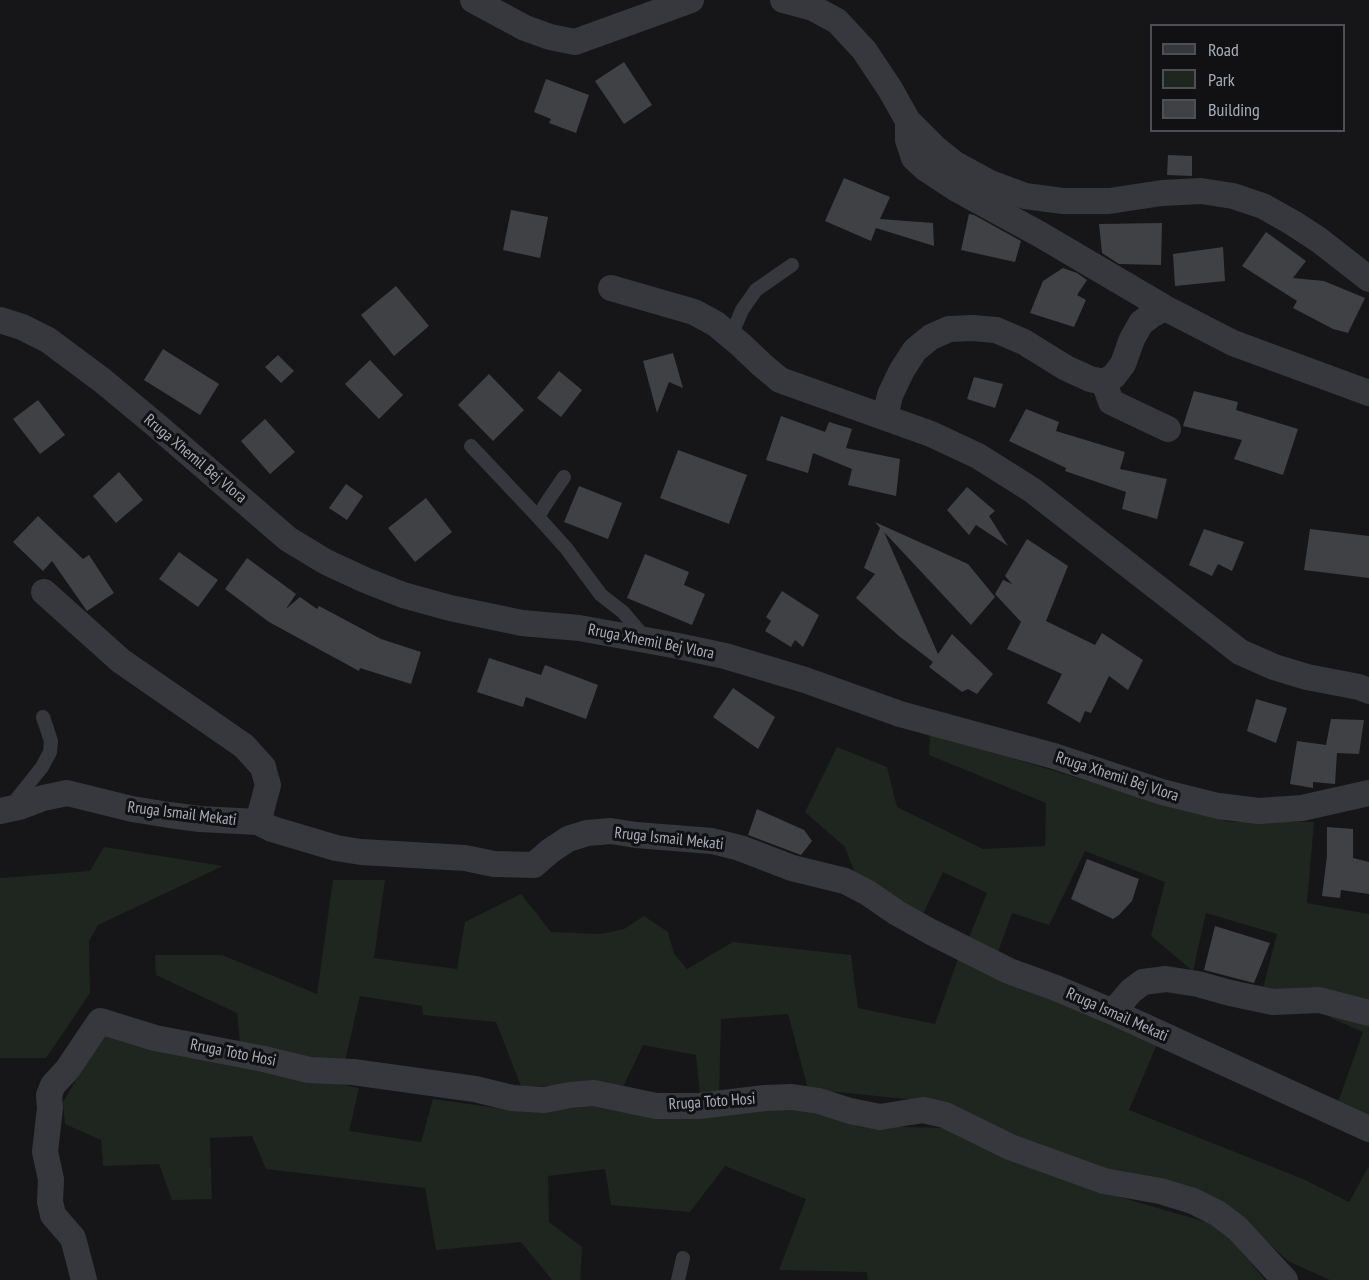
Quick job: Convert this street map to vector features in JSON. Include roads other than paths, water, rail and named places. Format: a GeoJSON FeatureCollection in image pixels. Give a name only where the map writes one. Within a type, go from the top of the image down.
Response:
{"type":"FeatureCollection","features":[{"type":"Feature","properties":{"kind":"street"},"geometry":{"type":"LineString","coordinates":[[473,0],[525,28],[550,37],[575,42],[691,0]]}},
{"type":"Feature","properties":{"kind":"street"},"geometry":{"type":"LineString","coordinates":[[783,0],[813,8],[837,21],[864,50],[908,121],[955,164],[990,183],[1025,196],[1063,201],[1109,201],[1162,193],[1201,191],[1233,196],[1263,206],[1319,240],[1369,279]]}},
{"type":"Feature","properties":{"kind":"street"},"geometry":{"type":"LineString","coordinates":[[908,121],[908,140],[914,158],[955,188],[1041,235],[1165,308],[1233,343],[1369,393]]}},
{"type":"Feature","properties":{"kind":"street"},"geometry":{"type":"LineString","coordinates":[[611,288],[694,312],[716,324],[780,380],[931,434],[978,456],[1032,490],[1240,652],[1274,667],[1307,677],[1369,691]]}},
{"type":"Feature","properties":{"kind":"street"},"geometry":{"type":"LineString","coordinates":[[885,417],[891,394],[902,370],[915,350],[931,337],[949,329],[973,327],[996,330],[1024,342],[1066,368],[1090,379],[1104,382],[1113,376],[1123,364],[1141,322],[1165,308]]}},
{"type":"Feature","properties":{"kind":"street","name":"Rruga Xhemil Bej Vlora"},"geometry":{"type":"LineString","coordinates":[[0,321],[22,327],[48,340],[147,418],[288,539],[326,562],[403,595],[450,608],[522,623],[579,628],[725,656],[804,680],[900,714],[1054,756],[1162,792],[1218,806],[1259,811],[1302,808],[1369,793]]}},
{"type":"Feature","properties":{"kind":"street"},"geometry":{"type":"LineString","coordinates":[[1104,382],[1111,402],[1168,429]]}},
{"type":"Feature","properties":{"kind":"street"},"geometry":{"type":"LineString","coordinates":[[44,592],[121,661],[244,746],[263,767],[268,785],[258,822]]}},
{"type":"Feature","properties":{"kind":"street","name":"Rruga Ismail Mekati"},"geometry":{"type":"LineString","coordinates":[[4,810],[67,793],[132,810],[200,819],[258,822],[272,829],[336,849],[465,858],[494,864],[534,865],[567,839],[587,833],[611,831],[712,841],[740,848],[792,868],[845,881],[931,932],[1000,966],[1113,1012],[1369,1129]]}},
{"type":"Feature","properties":{"kind":"street"},"geometry":{"type":"LineString","coordinates":[[1113,1012],[1131,991],[1143,982],[1166,979],[1198,984],[1273,1002],[1319,1000],[1369,1013]]}},
{"type":"Feature","properties":{"kind":"street","name":"Rruga Toto Hosi"},"geometry":{"type":"LineString","coordinates":[[84,1280],[73,1238],[53,1215],[50,1202],[51,1179],[45,1152],[50,1108],[49,1095],[53,1085],[67,1070],[100,1021],[155,1038],[309,1070],[353,1072],[475,1089],[512,1098],[544,1100],[570,1095],[594,1094],[656,1106],[699,1106],[792,1097],[819,1101],[850,1111],[880,1117],[923,1110],[945,1115],[1010,1147],[1104,1181],[1160,1191],[1192,1201],[1217,1213],[1237,1228],[1286,1280]]}},
{"type":"Feature","properties":{"kind":"lane"},"geometry":{"type":"LineString","coordinates":[[730,336],[742,310],[756,290],[792,266]]}},
{"type":"Feature","properties":{"kind":"lane"},"geometry":{"type":"LineString","coordinates":[[471,446],[566,548],[601,595],[623,612],[646,640]]}},
{"type":"Feature","properties":{"kind":"lane"},"geometry":{"type":"LineString","coordinates":[[538,517],[564,477]]}},
{"type":"Feature","properties":{"kind":"lane"},"geometry":{"type":"LineString","coordinates":[[4,810],[42,766],[50,752],[51,741],[43,717]]}},
{"type":"Feature","properties":{"kind":"lane"},"geometry":{"type":"LineString","coordinates":[[678,1280],[683,1258]]}}]}
